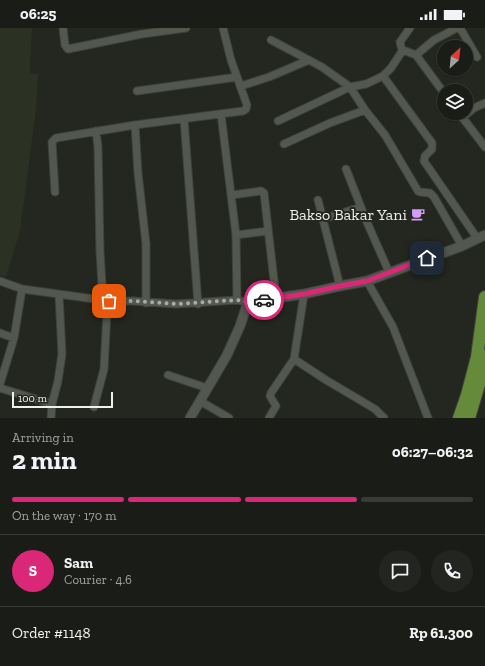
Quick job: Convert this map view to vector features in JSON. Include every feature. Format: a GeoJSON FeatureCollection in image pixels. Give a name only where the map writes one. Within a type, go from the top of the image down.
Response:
{"type":"FeatureCollection","features":[{"type":"Feature","properties":{"kind":"highway"},"geometry":{"type":"LineString","coordinates":[[459,418],[477,357],[485,297]]}},
{"type":"Feature","properties":{"kind":"highway"},"geometry":{"type":"LineString","coordinates":[[469,418],[482,374],[485,356]]}},
{"type":"Feature","properties":{"kind":"street"},"geometry":{"type":"LineString","coordinates":[[63,28],[65,45],[68,49],[142,34],[186,28]]}},
{"type":"Feature","properties":{"kind":"street"},"geometry":{"type":"LineString","coordinates":[[56,192],[52,142],[56,138],[135,125],[243,111],[246,109],[247,105],[237,77],[223,28]]}},
{"type":"Feature","properties":{"kind":"street"},"geometry":{"type":"LineString","coordinates":[[278,120],[350,87],[366,84],[383,76],[391,68],[402,50],[400,42],[410,28]]}},
{"type":"Feature","properties":{"kind":"street"},"geometry":{"type":"LineString","coordinates":[[416,55],[434,40],[459,28],[477,57]]}},
{"type":"Feature","properties":{"kind":"street"},"geometry":{"type":"LineString","coordinates":[[271,40],[309,60],[350,87],[365,110],[385,135],[418,191],[421,193],[430,193],[434,197],[462,246]]}},
{"type":"Feature","properties":{"kind":"street"},"geometry":{"type":"LineString","coordinates":[[402,50],[416,55],[437,84]]}},
{"type":"Feature","properties":{"kind":"street"},"geometry":{"type":"LineString","coordinates":[[241,86],[269,77],[309,60]]}},
{"type":"Feature","properties":{"kind":"street"},"geometry":{"type":"LineString","coordinates":[[0,281],[22,289],[106,301],[176,304],[198,304],[237,300],[248,302],[304,294],[367,281],[462,246],[481,236],[424,161],[425,156],[432,149],[432,143],[383,76]]}},
{"type":"Feature","properties":{"kind":"street"},"geometry":{"type":"LineString","coordinates":[[137,91],[237,77]]}},
{"type":"Feature","properties":{"kind":"street"},"geometry":{"type":"LineString","coordinates":[[473,109],[485,103]]}},
{"type":"Feature","properties":{"kind":"street"},"geometry":{"type":"LineString","coordinates":[[284,144],[330,123],[365,110]]}},
{"type":"Feature","properties":{"kind":"street"},"geometry":{"type":"LineString","coordinates":[[221,114],[236,235],[237,300]]}},
{"type":"Feature","properties":{"kind":"street"},"geometry":{"type":"LineString","coordinates":[[184,119],[198,304]]}},
{"type":"Feature","properties":{"kind":"street"},"geometry":{"type":"LineString","coordinates":[[465,120],[485,147]]}},
{"type":"Feature","properties":{"kind":"street"},"geometry":{"type":"LineString","coordinates":[[135,125],[138,173],[146,244],[146,303]]}},
{"type":"Feature","properties":{"kind":"street"},"geometry":{"type":"LineString","coordinates":[[94,407],[104,369],[107,312],[100,252],[98,147],[96,131]]}},
{"type":"Feature","properties":{"kind":"street"},"geometry":{"type":"LineString","coordinates":[[346,169],[389,272]]}},
{"type":"Feature","properties":{"kind":"street"},"geometry":{"type":"LineString","coordinates":[[232,196],[261,191],[263,192],[276,298]]}},
{"type":"Feature","properties":{"kind":"street"},"geometry":{"type":"LineString","coordinates":[[318,200],[340,286]]}},
{"type":"Feature","properties":{"kind":"street"},"geometry":{"type":"LineString","coordinates":[[323,219],[361,207]]}},
{"type":"Feature","properties":{"kind":"street"},"geometry":{"type":"LineString","coordinates":[[236,235],[268,231]]}},
{"type":"Feature","properties":{"kind":"street"},"geometry":{"type":"LineString","coordinates":[[367,281],[393,327],[428,418]]}},
{"type":"Feature","properties":{"kind":"street"},"geometry":{"type":"LineString","coordinates":[[0,384],[14,338],[22,289]]}},
{"type":"Feature","properties":{"kind":"street"},"geometry":{"type":"LineString","coordinates":[[269,418],[276,406],[270,396],[270,393],[294,359],[304,294]]}},
{"type":"Feature","properties":{"kind":"street"},"geometry":{"type":"LineString","coordinates":[[51,418],[52,404],[58,381],[62,354],[59,295]]}},
{"type":"Feature","properties":{"kind":"street"},"geometry":{"type":"LineString","coordinates":[[190,418],[233,343],[248,302]]}},
{"type":"Feature","properties":{"kind":"street"},"geometry":{"type":"LineString","coordinates":[[0,333],[14,338]]}},
{"type":"Feature","properties":{"kind":"street"},"geometry":{"type":"LineString","coordinates":[[294,359],[375,409],[384,418]]}},
{"type":"Feature","properties":{"kind":"street"},"geometry":{"type":"LineString","coordinates":[[168,376],[207,388]]}},
{"type":"Feature","properties":{"kind":"street"},"geometry":{"type":"LineString","coordinates":[[0,388],[52,404]]}},
{"type":"Feature","properties":{"kind":"street"},"geometry":{"type":"LineString","coordinates":[[200,402],[229,418]]}},
{"type":"Feature","properties":{"kind":"shaded area"},"geometry":{"type":"Polygon","coordinates":[[[0,28],[32,28],[30,74],[38,74],[36,109],[20,231],[6,277],[0,275],[0,28]]]}},
{"type":"Feature","properties":{"kind":"way so far"},"geometry":{"type":"LineString","coordinates":[[109,301],[198,304],[237,300],[248,302],[264,300]]}},
{"type":"Feature","properties":{"kind":"place","name":"Bakso Bakar Yani"},"geometry":{"type":"Point","coordinates":[418,214]}},
{"type":"Feature","properties":{"kind":"route"},"geometry":{"type":"LineString","coordinates":[[264,300],[304,294],[367,281],[427,258]]}}]}
